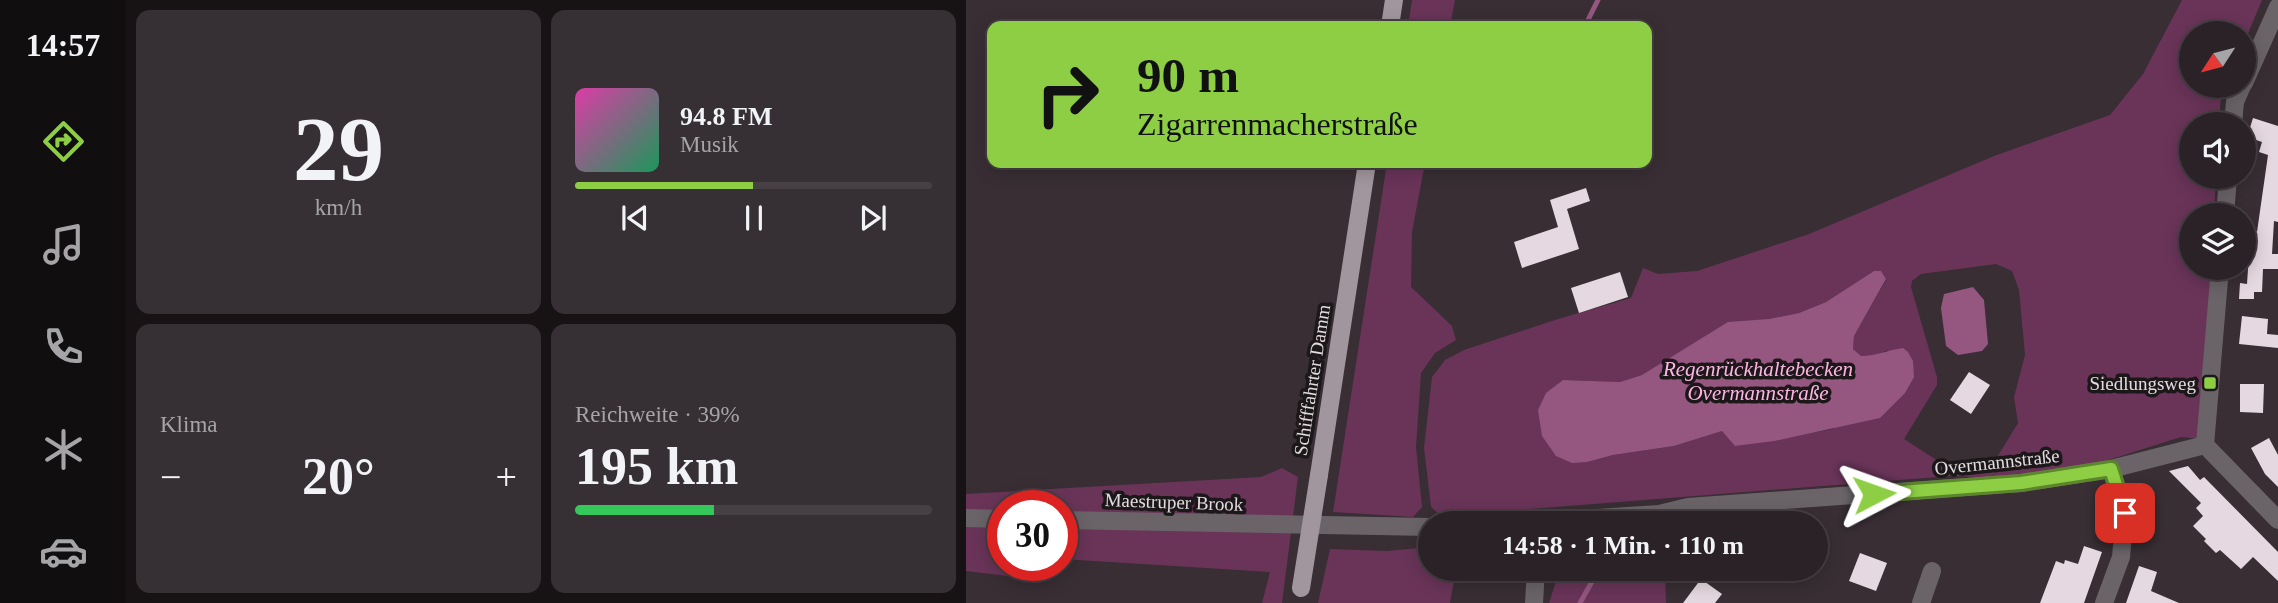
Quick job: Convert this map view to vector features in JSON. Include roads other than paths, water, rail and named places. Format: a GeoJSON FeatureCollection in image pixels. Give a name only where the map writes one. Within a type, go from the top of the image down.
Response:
{"type":"FeatureCollection","features":[{"type":"Feature","properties":{"kind":"main road"},"geometry":{"type":"LineString","coordinates":[[1391,21],[1394,0]]}},
{"type":"Feature","properties":{"kind":"main road","name":"Schifffahrter Damm"},"geometry":{"type":"LineString","coordinates":[[1300,595],[1366,168]]}},
{"type":"Feature","properties":{"kind":"street"},"geometry":{"type":"LineString","coordinates":[[2256,55],[2278,7]]}},
{"type":"Feature","properties":{"kind":"street"},"geometry":{"type":"LineString","coordinates":[[2219,280],[2205,444],[2278,520]]}},
{"type":"Feature","properties":{"kind":"street","name":"Overmannstraße"},"geometry":{"type":"LineString","coordinates":[[1674,511],[2021,483],[2111,469],[2205,444]]}},
{"type":"Feature","properties":{"kind":"street"},"geometry":{"type":"LineString","coordinates":[[2105,603],[2121,557],[2125,513],[2111,469]]}},
{"type":"Feature","properties":{"kind":"street"},"geometry":{"type":"LineString","coordinates":[[966,518],[987,519]]}},
{"type":"Feature","properties":{"kind":"street","name":"Maestruper Brook"},"geometry":{"type":"LineString","coordinates":[[1078,520],[1418,527]]}},
{"type":"Feature","properties":{"kind":"street"},"geometry":{"type":"LineString","coordinates":[[1921,603],[1932,571]]}},
{"type":"Feature","properties":{"kind":"street"},"geometry":{"type":"LineString","coordinates":[[1534,603],[1535,581]]}},
{"type":"Feature","properties":{"kind":"water","name":"Regenrückhaltebecken Overmannstraße"},"geometry":{"type":"Polygon","coordinates":[[[1874,271],[1881,271],[1886,279],[1854,336],[1853,349],[1861,356],[1903,348],[1913,361],[1914,377],[1905,393],[1880,418],[1774,441],[1735,446],[1722,431],[1674,446],[1572,463],[1556,456],[1542,436],[1538,410],[1546,393],[1563,380],[1620,382],[1642,375],[1728,322],[1769,319],[1799,313],[1826,302],[1874,271]]]}},
{"type":"Feature","properties":{"kind":"water"},"geometry":{"type":"Polygon","coordinates":[[[1973,287],[1984,300],[1988,344],[1982,351],[1958,355],[1946,346],[1941,308],[1944,294],[1973,287]]]}},
{"type":"Feature","properties":{"kind":"waterway"},"geometry":{"type":"LineString","coordinates":[[1588,21],[1598,0]]}},
{"type":"Feature","properties":{"kind":"waterway"},"geometry":{"type":"LineString","coordinates":[[1580,603],[1592,581]]}},
{"type":"Feature","properties":{"kind":"place","name":"Siedlungsweg"},"geometry":{"type":"Point","coordinates":[2210,383]}}]}
